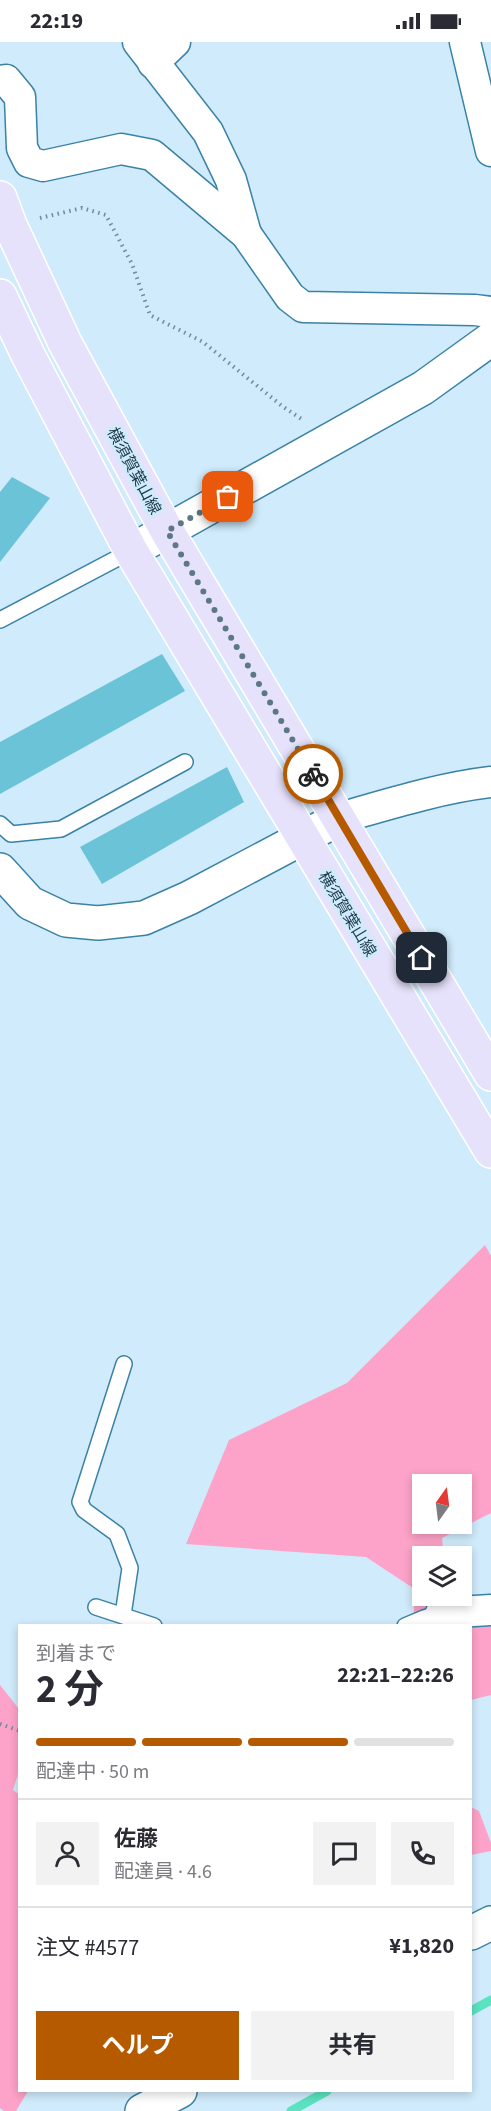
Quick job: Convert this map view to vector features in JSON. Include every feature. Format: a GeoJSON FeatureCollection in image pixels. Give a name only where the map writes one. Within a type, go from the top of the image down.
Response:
{"type":"FeatureCollection","features":[{"type":"Feature","properties":{"kind":"main road","name":"横須賀葉山線"},"geometry":{"type":"LineString","coordinates":[[5,212],[65,343],[167,531],[491,1074]]}},
{"type":"Feature","properties":{"kind":"main road","name":"横須賀葉山線"},"geometry":{"type":"LineString","coordinates":[[0,296],[28,355],[130,551],[491,1151]]}},
{"type":"Feature","properties":{"kind":"street"},"geometry":{"type":"LineString","coordinates":[[176,42],[146,52],[208,132],[231,180],[246,234]]}},
{"type":"Feature","properties":{"kind":"street"},"geometry":{"type":"LineString","coordinates":[[465,42],[491,151]]}},
{"type":"Feature","properties":{"kind":"street"},"geometry":{"type":"LineString","coordinates":[[0,81],[6,80],[20,97],[22,148],[29,162],[43,166],[122,149],[152,155],[246,234],[290,297],[303,308],[491,312]]}},
{"type":"Feature","properties":{"kind":"street"},"geometry":{"type":"LineString","coordinates":[[130,551],[423,388],[491,339]]}},
{"type":"Feature","properties":{"kind":"street"},"geometry":{"type":"LineString","coordinates":[[0,870],[30,903],[66,920],[98,923],[144,918],[189,898],[340,818],[411,798],[470,784],[491,782]]}},
{"type":"Feature","properties":{"kind":"street"},"geometry":{"type":"LineString","coordinates":[[441,1613],[491,1610]]}},
{"type":"Feature","properties":{"kind":"street"},"geometry":{"type":"LineString","coordinates":[[472,1932],[491,1923]]}},
{"type":"Feature","properties":{"kind":"street"},"geometry":{"type":"LineString","coordinates":[[142,2111],[178,2092]]}},
{"type":"Feature","properties":{"kind":"lane"},"geometry":{"type":"LineString","coordinates":[[0,620],[130,551]]}},
{"type":"Feature","properties":{"kind":"lane"},"geometry":{"type":"LineString","coordinates":[[0,824],[11,834],[61,829],[185,762]]}},
{"type":"Feature","properties":{"kind":"lane"},"geometry":{"type":"LineString","coordinates":[[123,1615],[130,1568],[117,1534],[84,1510],[80,1502],[124,1364]]}},
{"type":"Feature","properties":{"kind":"lane"},"geometry":{"type":"LineString","coordinates":[[96,1607],[148,1624]]}},
{"type":"Feature","properties":{"kind":"lane"},"geometry":{"type":"LineString","coordinates":[[409,1624],[441,1613]]}},
{"type":"Feature","properties":{"kind":"path"},"geometry":{"type":"LineString","coordinates":[[5,212],[82,208],[106,215],[132,264],[150,315],[203,342],[282,406],[331,440]]}},
{"type":"Feature","properties":{"kind":"path"},"geometry":{"type":"LineString","coordinates":[[0,1724],[18,1730]]}},
{"type":"Feature","properties":{"kind":"shaded area"},"geometry":{"type":"Polygon","coordinates":[[[485,1245],[491,1256],[491,1513],[472,1523],[472,1474],[412,1474],[412,1534],[450,1534],[442,1538],[443,1546],[412,1546],[412,1587],[366,1557],[186,1544],[229,1440],[347,1383],[485,1245]]]}},
{"type":"Feature","properties":{"kind":"shaded area"},"geometry":{"type":"Polygon","coordinates":[[[414,1606],[448,1606],[449,1620],[491,1610],[491,1695],[472,1700],[472,1624],[400,1624],[414,1614],[414,1606]]]}},
{"type":"Feature","properties":{"kind":"shaded area"},"geometry":{"type":"Polygon","coordinates":[[[0,1685],[18,1708],[18,1774],[13,1790],[18,1794],[18,2092],[27,2092],[16,2111],[4,2111],[0,2108],[0,1685]]]}},
{"type":"Feature","properties":{"kind":"shaded area"},"geometry":{"type":"Polygon","coordinates":[[[472,1808],[479,1811],[491,1843],[491,1851],[472,1855],[472,1808]]]}},
{"type":"Feature","properties":{"kind":"building"},"geometry":{"type":"Polygon","coordinates":[[[12,477],[50,498],[0,562],[0,492],[12,477]]]}},
{"type":"Feature","properties":{"kind":"building"},"geometry":{"type":"Polygon","coordinates":[[[162,654],[185,691],[0,794],[0,742],[162,654]]]}},
{"type":"Feature","properties":{"kind":"building"},"geometry":{"type":"Polygon","coordinates":[[[227,767],[244,802],[102,884],[80,847],[227,767]]]}},
{"type":"Feature","properties":{"kind":"waterway"},"geometry":{"type":"LineString","coordinates":[[472,2010],[491,2000]]}},
{"type":"Feature","properties":{"kind":"waterway"},"geometry":{"type":"LineString","coordinates":[[291,2111],[325,2092]]}},
{"type":"Feature","properties":{"kind":"way so far"},"geometry":{"type":"LineString","coordinates":[[228,497],[167,531],[313,774]]}},
{"type":"Feature","properties":{"kind":"route"},"geometry":{"type":"LineString","coordinates":[[313,774],[422,958]]}}]}
